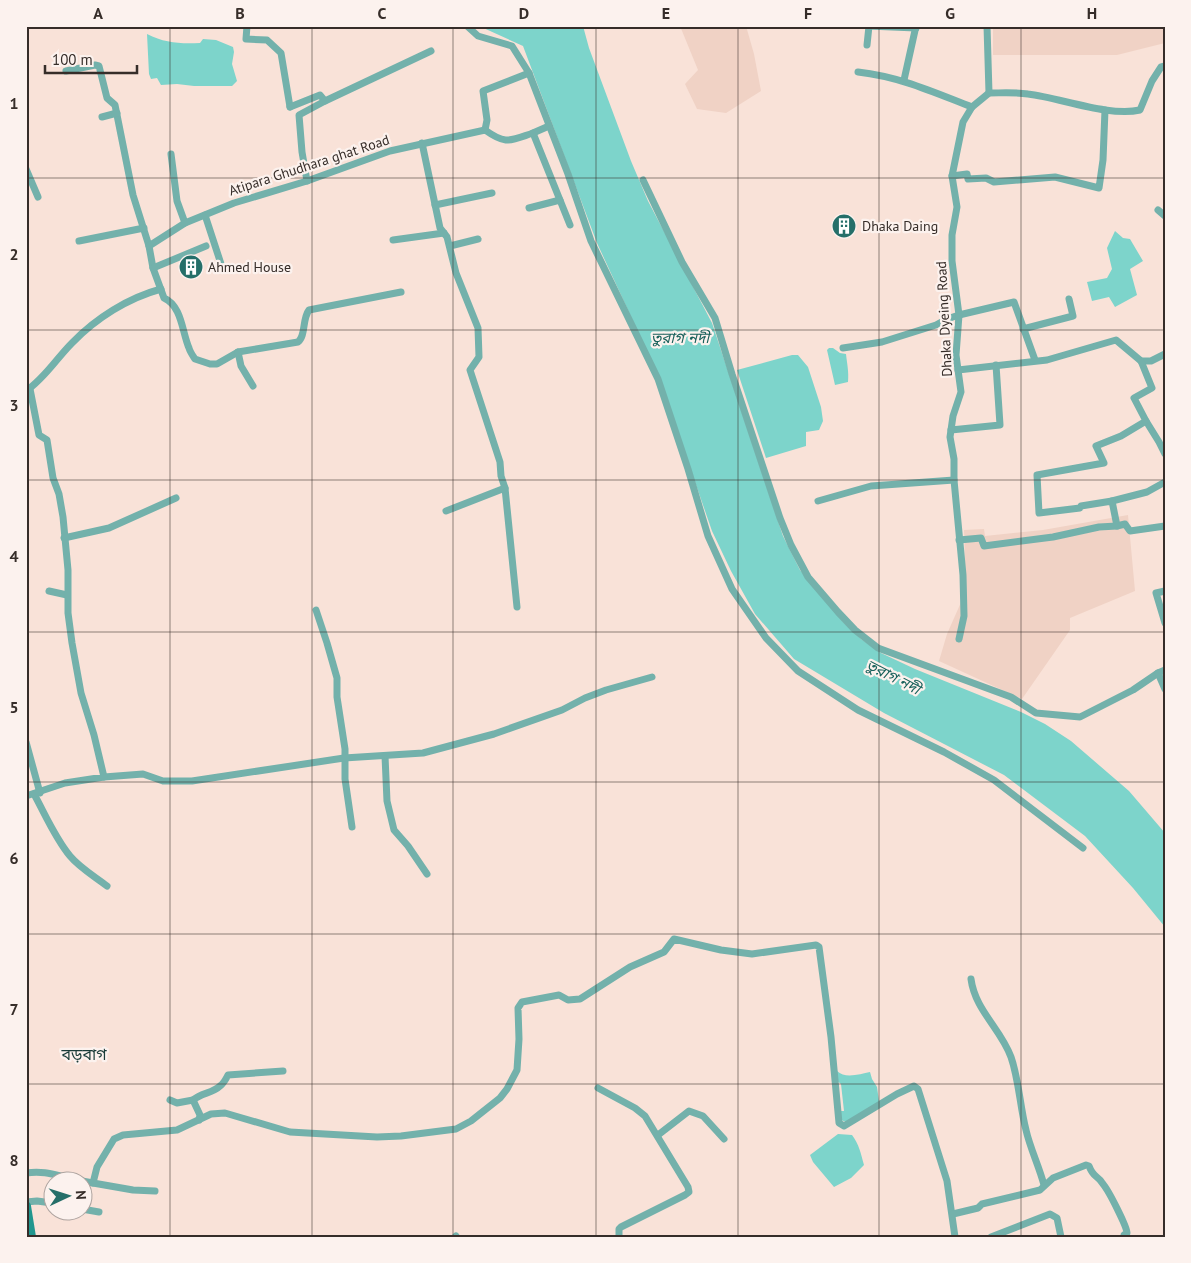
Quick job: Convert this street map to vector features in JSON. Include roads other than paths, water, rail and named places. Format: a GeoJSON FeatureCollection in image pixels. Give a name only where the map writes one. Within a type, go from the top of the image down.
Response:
{"type":"FeatureCollection","features":[{"type":"Feature","properties":{"kind":"main road"},"geometry":{"type":"LineString","coordinates":[[26,1204],[31,1237]]}},
{"type":"Feature","properties":{"kind":"street"},"geometry":{"type":"LineString","coordinates":[[247,26],[246,39],[267,40],[281,53],[290,107]]}},
{"type":"Feature","properties":{"kind":"street"},"geometry":{"type":"LineString","coordinates":[[467,26],[478,36],[512,46],[529,74],[568,174],[591,241],[658,379],[694,487],[708,536],[732,590],[766,638],[798,671],[858,710],[944,752],[994,780],[1084,848]]}},
{"type":"Feature","properties":{"kind":"street"},"geometry":{"type":"LineString","coordinates":[[867,45],[869,26],[916,27],[904,80]]}},
{"type":"Feature","properties":{"kind":"street"},"geometry":{"type":"LineString","coordinates":[[987,26],[989,93],[1027,93],[1105,110],[1132,112],[1140,110],[1152,81],[1161,67],[1165,66]]}},
{"type":"Feature","properties":{"kind":"street"},"geometry":{"type":"LineString","coordinates":[[299,115],[432,51]]}},
{"type":"Feature","properties":{"kind":"street"},"geometry":{"type":"LineString","coordinates":[[66,71],[95,65],[99,66],[107,98],[115,106],[117,113],[131,187],[149,246],[153,268],[164,298],[171,301],[177,313],[188,347],[195,359],[217,364],[238,352],[301,340],[306,315],[310,310],[401,292]]}},
{"type":"Feature","properties":{"kind":"street"},"geometry":{"type":"LineString","coordinates":[[858,72],[880,74],[904,80],[972,108]]}},
{"type":"Feature","properties":{"kind":"street"},"geometry":{"type":"LineString","coordinates":[[529,74],[483,91],[487,120],[485,130],[496,138],[507,141],[549,126]]}},
{"type":"Feature","properties":{"kind":"street","name":"Dhaka Dyeing Road"},"geometry":{"type":"LineString","coordinates":[[959,639],[964,616],[963,576],[954,480],[954,458],[950,436],[953,416],[961,392],[956,355],[959,315],[952,261],[952,235],[958,207],[952,176],[963,122],[972,108],[989,93]]}},
{"type":"Feature","properties":{"kind":"street"},"geometry":{"type":"LineString","coordinates":[[290,107],[320,95],[325,101]]}},
{"type":"Feature","properties":{"kind":"street"},"geometry":{"type":"LineString","coordinates":[[290,107],[297,110],[299,115],[307,181]]}},
{"type":"Feature","properties":{"kind":"street"},"geometry":{"type":"LineString","coordinates":[[952,176],[967,174],[968,179],[986,178],[994,182],[1055,177],[1099,188],[1105,110]]}},
{"type":"Feature","properties":{"kind":"street"},"geometry":{"type":"LineString","coordinates":[[102,117],[117,113]]}},
{"type":"Feature","properties":{"kind":"street","name":"Atipara Ghudhara ghat Road"},"geometry":{"type":"LineString","coordinates":[[149,246],[184,223],[234,202],[307,181],[390,151],[485,130]]}},
{"type":"Feature","properties":{"kind":"street"},"geometry":{"type":"LineString","coordinates":[[533,133],[570,225]]}},
{"type":"Feature","properties":{"kind":"street"},"geometry":{"type":"LineString","coordinates":[[422,143],[440,228],[450,246],[456,273],[478,328],[480,357],[470,370],[500,462],[501,476],[505,488],[517,607]]}},
{"type":"Feature","properties":{"kind":"street"},"geometry":{"type":"LineString","coordinates":[[171,154],[177,201],[184,223]]}},
{"type":"Feature","properties":{"kind":"street"},"geometry":{"type":"LineString","coordinates":[[26,169],[38,197]]}},
{"type":"Feature","properties":{"kind":"street"},"geometry":{"type":"LineString","coordinates":[[643,180],[682,262],[715,318],[780,518],[791,545],[808,577],[855,630],[878,648],[1011,697],[1036,713],[1080,717],[1133,690],[1161,671],[1165,689]]}},
{"type":"Feature","properties":{"kind":"street"},"geometry":{"type":"LineString","coordinates":[[435,205],[492,193]]}},
{"type":"Feature","properties":{"kind":"street"},"geometry":{"type":"LineString","coordinates":[[529,208],[560,200]]}},
{"type":"Feature","properties":{"kind":"street"},"geometry":{"type":"LineString","coordinates":[[1158,210],[1165,216]]}},
{"type":"Feature","properties":{"kind":"street"},"geometry":{"type":"LineString","coordinates":[[205,215],[222,267]]}},
{"type":"Feature","properties":{"kind":"street"},"geometry":{"type":"LineString","coordinates":[[79,241],[144,228]]}},
{"type":"Feature","properties":{"kind":"street"},"geometry":{"type":"LineString","coordinates":[[393,240],[444,233]]}},
{"type":"Feature","properties":{"kind":"street"},"geometry":{"type":"LineString","coordinates":[[450,246],[478,238]]}},
{"type":"Feature","properties":{"kind":"street"},"geometry":{"type":"LineString","coordinates":[[153,268],[206,246]]}},
{"type":"Feature","properties":{"kind":"street"},"geometry":{"type":"LineString","coordinates":[[104,777],[81,693],[72,643],[63,517],[53,478],[47,440],[45,437],[39,436],[28,390],[49,371],[72,343],[96,322],[118,307],[161,289]]}},
{"type":"Feature","properties":{"kind":"street"},"geometry":{"type":"LineString","coordinates":[[1023,330],[1073,316],[1069,299]]}},
{"type":"Feature","properties":{"kind":"street"},"geometry":{"type":"LineString","coordinates":[[843,348],[882,342],[936,325],[959,315],[1014,302],[1035,360]]}},
{"type":"Feature","properties":{"kind":"street"},"geometry":{"type":"LineString","coordinates":[[958,370],[1047,360],[1116,340],[1141,361],[1152,388],[1134,398],[1165,454]]}},
{"type":"Feature","properties":{"kind":"street"},"geometry":{"type":"LineString","coordinates":[[238,352],[240,366],[252,386]]}},
{"type":"Feature","properties":{"kind":"street"},"geometry":{"type":"LineString","coordinates":[[1141,361],[1151,361],[1165,354]]}},
{"type":"Feature","properties":{"kind":"street"},"geometry":{"type":"LineString","coordinates":[[951,430],[1000,425],[996,365]]}},
{"type":"Feature","properties":{"kind":"street"},"geometry":{"type":"LineString","coordinates":[[1146,421],[1120,436],[1096,446],[1104,463],[1036,475],[1039,513],[1080,508],[1081,506],[1112,501],[1148,492],[1165,482]]}},
{"type":"Feature","properties":{"kind":"street"},"geometry":{"type":"LineString","coordinates":[[818,501],[871,486],[954,480]]}},
{"type":"Feature","properties":{"kind":"street"},"geometry":{"type":"LineString","coordinates":[[446,511],[505,488]]}},
{"type":"Feature","properties":{"kind":"street"},"geometry":{"type":"LineString","coordinates":[[64,538],[109,528],[176,498]]}},
{"type":"Feature","properties":{"kind":"street"},"geometry":{"type":"LineString","coordinates":[[1112,501],[1117,526]]}},
{"type":"Feature","properties":{"kind":"street"},"geometry":{"type":"LineString","coordinates":[[959,540],[981,538],[984,546],[1053,537],[1099,527],[1125,524],[1130,531],[1165,526]]}},
{"type":"Feature","properties":{"kind":"street"},"geometry":{"type":"LineString","coordinates":[[49,591],[68,595]]}},
{"type":"Feature","properties":{"kind":"street"},"geometry":{"type":"LineString","coordinates":[[1165,591],[1156,592],[1165,622]]}},
{"type":"Feature","properties":{"kind":"street"},"geometry":{"type":"LineString","coordinates":[[316,610],[337,678],[337,697],[345,749],[345,779],[352,827]]}},
{"type":"Feature","properties":{"kind":"street"},"geometry":{"type":"LineString","coordinates":[[26,796],[65,783],[104,777],[143,774],[163,781],[192,781],[344,758],[423,753],[460,744],[562,710],[606,690],[652,677]]}},
{"type":"Feature","properties":{"kind":"street"},"geometry":{"type":"LineString","coordinates":[[26,742],[37,793],[57,836],[70,856],[107,886]]}},
{"type":"Feature","properties":{"kind":"street"},"geometry":{"type":"LineString","coordinates":[[385,756],[387,801],[394,830],[408,846],[427,874]]}},
{"type":"Feature","properties":{"kind":"street"},"geometry":{"type":"LineString","coordinates":[[155,1191],[133,1190],[93,1183],[97,1167],[114,1139],[124,1135],[176,1130],[211,1114],[225,1113],[290,1132],[377,1137],[456,1129],[471,1121],[500,1098],[517,1070],[518,1008],[522,1002],[560,995],[568,1000],[580,999],[630,967],[664,952],[674,939],[721,950],[752,954],[816,945],[819,947],[831,1037],[839,1123],[844,1126],[898,1094],[914,1086],[918,1089],[947,1181],[955,1237]]}},
{"type":"Feature","properties":{"kind":"street"},"geometry":{"type":"LineString","coordinates":[[971,979],[973,990],[982,1011],[995,1026],[1012,1059],[1026,1129],[1044,1185]]}},
{"type":"Feature","properties":{"kind":"street"},"geometry":{"type":"LineString","coordinates":[[170,1100],[177,1103],[193,1100],[206,1092],[222,1086],[228,1076],[282,1071]]}},
{"type":"Feature","properties":{"kind":"street"},"geometry":{"type":"LineString","coordinates":[[598,1088],[646,1116],[688,1187],[689,1192],[685,1196],[619,1228],[619,1237]]}},
{"type":"Feature","properties":{"kind":"street"},"geometry":{"type":"LineString","coordinates":[[193,1100],[200,1115],[199,1120]]}},
{"type":"Feature","properties":{"kind":"street"},"geometry":{"type":"LineString","coordinates":[[658,1135],[689,1111],[703,1116],[724,1138]]}},
{"type":"Feature","properties":{"kind":"street"},"geometry":{"type":"LineString","coordinates":[[953,1214],[978,1208],[982,1204],[1040,1190],[1053,1178],[1086,1165],[1089,1166],[1092,1175],[1100,1179],[1104,1185],[1122,1221],[1127,1227],[1127,1234],[1124,1237]]}},
{"type":"Feature","properties":{"kind":"street"},"geometry":{"type":"LineString","coordinates":[[26,1173],[42,1172]]}},
{"type":"Feature","properties":{"kind":"street"},"geometry":{"type":"LineString","coordinates":[[26,1204],[42,1202]]}},
{"type":"Feature","properties":{"kind":"street"},"geometry":{"type":"LineString","coordinates":[[92,1211],[99,1212]]}},
{"type":"Feature","properties":{"kind":"street"},"geometry":{"type":"LineString","coordinates":[[991,1237],[1050,1214],[1058,1218],[1061,1237]]}},
{"type":"Feature","properties":{"kind":"water","name":"তুরাগ নদী"},"geometry":{"type":"Polygon","coordinates":[[[479,26],[583,26],[589,48],[648,201],[712,323],[783,536],[800,570],[844,623],[861,639],[881,653],[1045,724],[1071,741],[1129,791],[1165,833],[1165,927],[1133,888],[1085,836],[1004,775],[884,713],[794,659],[755,614],[731,571],[712,531],[658,375],[597,243],[523,46],[479,26]]]}},
{"type":"Feature","properties":{"kind":"water"},"geometry":{"type":"Polygon","coordinates":[[[147,34],[166,41],[179,43],[200,43],[203,39],[216,40],[233,47],[232,64],[237,81],[232,86],[161,85],[157,78],[151,79],[149,74],[147,34]]]}},
{"type":"Feature","properties":{"kind":"water"},"geometry":{"type":"Polygon","coordinates":[[[1115,231],[1123,238],[1130,239],[1143,261],[1130,269],[1137,295],[1115,307],[1109,297],[1092,301],[1087,282],[1107,278],[1112,269],[1107,248],[1115,231]]]}},
{"type":"Feature","properties":{"kind":"water"},"geometry":{"type":"Polygon","coordinates":[[[829,348],[846,354],[848,382],[835,385],[827,350],[829,348]]]}},
{"type":"Feature","properties":{"kind":"water"},"geometry":{"type":"Polygon","coordinates":[[[798,355],[808,367],[821,407],[823,421],[819,430],[806,432],[806,446],[766,458],[737,370],[798,355]]]}},
{"type":"Feature","properties":{"kind":"water"},"geometry":{"type":"Polygon","coordinates":[[[837,1071],[844,1075],[870,1072],[877,1087],[879,1101],[846,1122],[841,1120],[840,1111],[844,1111],[841,1084],[836,1080],[837,1071]]]}},
{"type":"Feature","properties":{"kind":"water"},"geometry":{"type":"Polygon","coordinates":[[[838,1134],[852,1135],[864,1165],[851,1178],[834,1187],[813,1162],[810,1155],[838,1134]]]}},
{"type":"Feature","properties":{"kind":"place","name":"Dhaka Daing"},"geometry":{"type":"Point","coordinates":[844,226]}},
{"type":"Feature","properties":{"kind":"place","name":"Ahmed House"},"geometry":{"type":"Point","coordinates":[191,267]}},
{"type":"Feature","properties":{"kind":"district","name":"বড়বাগ"},"geometry":{"type":"Point","coordinates":[84,1054]}}]}
